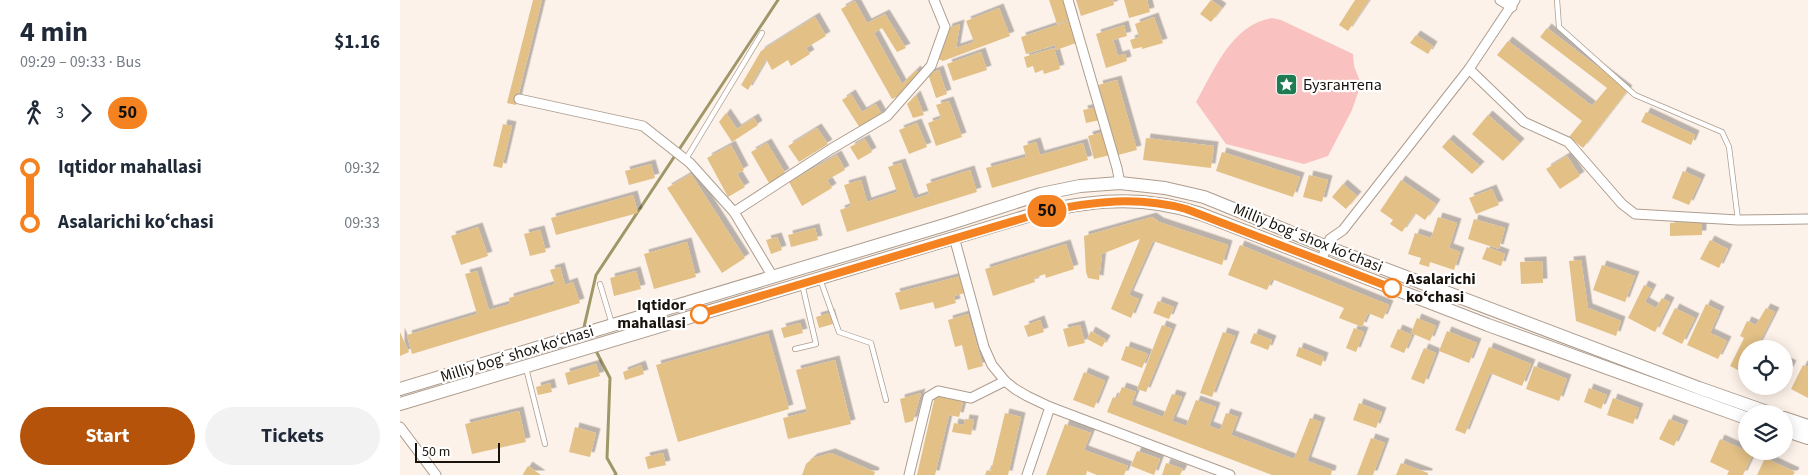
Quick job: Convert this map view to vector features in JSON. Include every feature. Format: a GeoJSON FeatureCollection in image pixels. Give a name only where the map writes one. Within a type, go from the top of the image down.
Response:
{"type":"FeatureCollection","features":[{"type":"Feature","properties":{"kind":"main road","name":"Milliy bog‘ shox ko‘chasi"},"geometry":{"type":"LineString","coordinates":[[400,388],[773,277],[1041,194],[1080,186],[1120,183],[1165,188],[1204,198],[1327,248],[1747,405]]}},
{"type":"Feature","properties":{"kind":"main road","name":"Milliy bog‘ shox ko‘chasi"},"geometry":{"type":"LineString","coordinates":[[400,404],[954,237],[1073,205],[1120,200],[1172,205],[1201,214],[1488,325],[1738,415]]}},
{"type":"Feature","properties":{"kind":"main road"},"geometry":{"type":"LineString","coordinates":[[1488,325],[1494,310]]}},
{"type":"Feature","properties":{"kind":"main road"},"geometry":{"type":"LineString","coordinates":[[471,368],[476,382]]}},
{"type":"Feature","properties":{"kind":"main road"},"geometry":{"type":"LineString","coordinates":[[1793,421],[1808,426]]}},
{"type":"Feature","properties":{"kind":"main road"},"geometry":{"type":"LineString","coordinates":[[1793,433],[1808,438]]}},
{"type":"Feature","properties":{"kind":"street"},"geometry":{"type":"LineString","coordinates":[[734,212],[886,116],[931,66],[945,27],[934,0]]}},
{"type":"Feature","properties":{"kind":"street"},"geometry":{"type":"LineString","coordinates":[[1068,0],[1120,183]]}},
{"type":"Feature","properties":{"kind":"street"},"geometry":{"type":"LineString","coordinates":[[1322,261],[1330,239],[1343,230],[1470,69],[1514,3],[1500,0]]}},
{"type":"Feature","properties":{"kind":"street"},"geometry":{"type":"LineString","coordinates":[[1470,69],[1524,122],[1568,142],[1622,204],[1634,214],[1738,220],[1808,219]]}},
{"type":"Feature","properties":{"kind":"street"},"geometry":{"type":"LineString","coordinates":[[519,99],[643,126],[680,156],[734,212],[773,277]]}},
{"type":"Feature","properties":{"kind":"street"},"geometry":{"type":"LineString","coordinates":[[954,237],[987,357],[1005,380],[1027,396],[1050,407],[1230,475]]}},
{"type":"Feature","properties":{"kind":"street"},"geometry":{"type":"LineString","coordinates":[[910,475],[928,397],[938,391],[971,398],[1005,380]]}},
{"type":"Feature","properties":{"kind":"street"},"geometry":{"type":"LineString","coordinates":[[1027,475],[1050,407]]}},
{"type":"Feature","properties":{"kind":"street"},"geometry":{"type":"LineString","coordinates":[[400,427],[436,475]]}},
{"type":"Feature","properties":{"kind":"lane"},"geometry":{"type":"LineString","coordinates":[[1557,0],[1559,27],[1635,95],[1722,132],[1730,147],[1738,220]]}},
{"type":"Feature","properties":{"kind":"lane"},"geometry":{"type":"LineString","coordinates":[[680,156],[762,33]]}},
{"type":"Feature","properties":{"kind":"lane"},"geometry":{"type":"LineString","coordinates":[[820,277],[839,332],[871,343],[886,400]]}},
{"type":"Feature","properties":{"kind":"lane"},"geometry":{"type":"LineString","coordinates":[[795,349],[816,344],[802,283]]}},
{"type":"Feature","properties":{"kind":"lane"},"geometry":{"type":"LineString","coordinates":[[600,284],[606,327]]}},
{"type":"Feature","properties":{"kind":"lane"},"geometry":{"type":"LineString","coordinates":[[526,366],[546,444]]}},
{"type":"Feature","properties":{"kind":"shaded area"},"geometry":{"type":"Polygon","coordinates":[[[1272,18],[1281,20],[1353,54],[1354,66],[1361,84],[1352,110],[1328,156],[1304,164],[1226,144],[1196,102],[1226,50],[1235,39],[1246,29],[1258,22],[1272,18]]]}},
{"type":"Feature","properties":{"kind":"building"},"geometry":{"type":"Polygon","coordinates":[[[533,0],[542,0],[516,105],[507,103],[533,0]]]}},
{"type":"Feature","properties":{"kind":"building"},"geometry":{"type":"Polygon","coordinates":[[[1049,0],[1067,0],[1073,18],[1057,24],[1049,0]]]}},
{"type":"Feature","properties":{"kind":"building"},"geometry":{"type":"Polygon","coordinates":[[[1076,0],[1113,0],[1114,5],[1081,16],[1076,0]]]}},
{"type":"Feature","properties":{"kind":"building"},"geometry":{"type":"Polygon","coordinates":[[[1124,0],[1147,0],[1150,12],[1129,18],[1124,0]]]}},
{"type":"Feature","properties":{"kind":"building"},"geometry":{"type":"Polygon","coordinates":[[[1211,0],[1222,8],[1211,22],[1200,14],[1211,0]]]}},
{"type":"Feature","properties":{"kind":"building"},"geometry":{"type":"Polygon","coordinates":[[[1355,0],[1369,0],[1348,31],[1339,25],[1355,0]]]}},
{"type":"Feature","properties":{"kind":"building"},"geometry":{"type":"Polygon","coordinates":[[[855,1],[867,23],[885,14],[906,48],[897,52],[882,28],[874,33],[902,84],[916,70],[920,75],[902,94],[892,99],[841,9],[855,1]]]}},
{"type":"Feature","properties":{"kind":"building"},"geometry":{"type":"Polygon","coordinates":[[[999,8],[1010,36],[943,61],[938,59],[948,28],[960,24],[956,48],[974,42],[966,21],[999,8]]]}},
{"type":"Feature","properties":{"kind":"building"},"geometry":{"type":"Polygon","coordinates":[[[815,17],[826,36],[806,48],[810,54],[791,66],[788,60],[772,70],[766,59],[748,90],[741,85],[761,51],[815,17]]]}},
{"type":"Feature","properties":{"kind":"building"},"geometry":{"type":"Polygon","coordinates":[[[1154,17],[1163,43],[1142,49],[1142,47],[1133,49],[1130,40],[1139,37],[1135,24],[1154,17]]]}},
{"type":"Feature","properties":{"kind":"building"},"geometry":{"type":"Polygon","coordinates":[[[1072,20],[1079,42],[1056,50],[1055,45],[1026,54],[1021,37],[1072,20]]]}},
{"type":"Feature","properties":{"kind":"building"},"geometry":{"type":"Polygon","coordinates":[[[1124,25],[1127,36],[1113,40],[1118,56],[1125,54],[1127,61],[1106,68],[1096,34],[1124,25]]]}},
{"type":"Feature","properties":{"kind":"building"},"geometry":{"type":"Polygon","coordinates":[[[1547,28],[1628,90],[1583,148],[1569,137],[1582,121],[1497,55],[1508,41],[1592,106],[1607,88],[1540,37],[1547,28]]]}},
{"type":"Feature","properties":{"kind":"building"},"geometry":{"type":"Polygon","coordinates":[[[1416,35],[1433,46],[1428,54],[1410,43],[1416,35]]]}},
{"type":"Feature","properties":{"kind":"building"},"geometry":{"type":"Polygon","coordinates":[[[1054,48],[1060,69],[1044,74],[1043,70],[1035,73],[1033,66],[1027,68],[1024,57],[1054,48]]]}},
{"type":"Feature","properties":{"kind":"building"},"geometry":{"type":"Polygon","coordinates":[[[981,52],[987,70],[953,81],[947,64],[981,52]]]}},
{"type":"Feature","properties":{"kind":"building"},"geometry":{"type":"Polygon","coordinates":[[[939,70],[947,94],[936,98],[928,74],[939,70]]]}},
{"type":"Feature","properties":{"kind":"building"},"geometry":{"type":"Polygon","coordinates":[[[1117,80],[1137,150],[1118,155],[1098,85],[1117,80]]]}},
{"type":"Feature","properties":{"kind":"building"},"geometry":{"type":"Polygon","coordinates":[[[851,94],[862,112],[876,104],[882,115],[860,128],[842,100],[851,94]]]}},
{"type":"Feature","properties":{"kind":"building"},"geometry":{"type":"Polygon","coordinates":[[[916,95],[924,115],[913,118],[907,104],[916,95]]]}},
{"type":"Feature","properties":{"kind":"building"},"geometry":{"type":"Polygon","coordinates":[[[949,101],[962,137],[936,146],[928,123],[941,118],[936,105],[949,101]]]}},
{"type":"Feature","properties":{"kind":"building"},"geometry":{"type":"Polygon","coordinates":[[[1097,107],[1100,120],[1086,123],[1083,110],[1097,107]]]}},
{"type":"Feature","properties":{"kind":"building"},"geometry":{"type":"Polygon","coordinates":[[[1646,112],[1695,135],[1691,145],[1641,122],[1646,112]]]}},
{"type":"Feature","properties":{"kind":"building"},"geometry":{"type":"Polygon","coordinates":[[[726,113],[737,129],[754,118],[758,125],[732,142],[719,122],[726,113]]]}},
{"type":"Feature","properties":{"kind":"building"},"geometry":{"type":"Polygon","coordinates":[[[1488,115],[1520,143],[1503,161],[1472,134],[1488,115]]]}},
{"type":"Feature","properties":{"kind":"building"},"geometry":{"type":"Polygon","coordinates":[[[917,123],[927,147],[909,154],[899,130],[917,123]]]}},
{"type":"Feature","properties":{"kind":"building"},"geometry":{"type":"Polygon","coordinates":[[[503,124],[512,126],[502,168],[493,166],[503,124]]]}},
{"type":"Feature","properties":{"kind":"building"},"geometry":{"type":"Polygon","coordinates":[[[817,128],[828,144],[799,162],[788,146],[817,128]]]}},
{"type":"Feature","properties":{"kind":"building"},"geometry":{"type":"Polygon","coordinates":[[[1104,132],[1110,155],[1094,159],[1088,136],[1104,132]]]}},
{"type":"Feature","properties":{"kind":"building"},"geometry":{"type":"Polygon","coordinates":[[[1146,138],[1214,146],[1211,168],[1143,160],[1146,138]]]}},
{"type":"Feature","properties":{"kind":"building"},"geometry":{"type":"Polygon","coordinates":[[[865,139],[872,152],[858,160],[850,147],[865,139]]]}},
{"type":"Feature","properties":{"kind":"building"},"geometry":{"type":"Polygon","coordinates":[[[1449,139],[1480,166],[1472,174],[1442,147],[1449,139]]]}},
{"type":"Feature","properties":{"kind":"building"},"geometry":{"type":"Polygon","coordinates":[[[1036,142],[1040,155],[1083,143],[1088,160],[992,188],[986,168],[1026,157],[1023,146],[1036,142]]]}},
{"type":"Feature","properties":{"kind":"building"},"geometry":{"type":"Polygon","coordinates":[[[767,143],[785,173],[769,183],[751,152],[767,143]]]}},
{"type":"Feature","properties":{"kind":"building"},"geometry":{"type":"Polygon","coordinates":[[[731,145],[744,170],[737,174],[745,187],[728,197],[707,158],[731,145]]]}},
{"type":"Feature","properties":{"kind":"building"},"geometry":{"type":"Polygon","coordinates":[[[1222,152],[1300,177],[1293,197],[1216,171],[1222,152]]]}},
{"type":"Feature","properties":{"kind":"building"},"geometry":{"type":"Polygon","coordinates":[[[837,155],[845,170],[827,180],[832,188],[802,206],[789,182],[837,155]]]}},
{"type":"Feature","properties":{"kind":"building"},"geometry":{"type":"Polygon","coordinates":[[[1567,156],[1580,176],[1560,189],[1546,169],[1567,156]]]}},
{"type":"Feature","properties":{"kind":"building"},"geometry":{"type":"Polygon","coordinates":[[[901,163],[914,199],[929,194],[926,184],[970,170],[977,192],[847,232],[840,210],[851,206],[844,185],[861,180],[867,202],[897,192],[888,167],[901,163]]]}},
{"type":"Feature","properties":{"kind":"building"},"geometry":{"type":"Polygon","coordinates":[[[651,164],[655,178],[629,185],[625,171],[651,164]]]}},
{"type":"Feature","properties":{"kind":"building"},"geometry":{"type":"Polygon","coordinates":[[[1683,171],[1701,179],[1689,205],[1672,198],[1683,171]]]}},
{"type":"Feature","properties":{"kind":"building"},"geometry":{"type":"Polygon","coordinates":[[[691,174],[745,258],[722,273],[667,188],[691,174]]]}},
{"type":"Feature","properties":{"kind":"building"},"geometry":{"type":"Polygon","coordinates":[[[1309,175],[1328,180],[1322,202],[1303,197],[1309,175]]]}},
{"type":"Feature","properties":{"kind":"building"},"geometry":{"type":"Polygon","coordinates":[[[1401,180],[1436,204],[1425,220],[1415,213],[1402,232],[1390,224],[1393,220],[1380,211],[1401,180]]]}},
{"type":"Feature","properties":{"kind":"building"},"geometry":{"type":"Polygon","coordinates":[[[1343,184],[1357,196],[1346,209],[1332,197],[1343,184]]]}},
{"type":"Feature","properties":{"kind":"building"},"geometry":{"type":"Polygon","coordinates":[[[1492,189],[1499,205],[1476,214],[1469,198],[1492,189]]]}},
{"type":"Feature","properties":{"kind":"building"},"geometry":{"type":"Polygon","coordinates":[[[633,195],[638,213],[556,235],[551,218],[633,195]]]}},
{"type":"Feature","properties":{"kind":"building"},"geometry":{"type":"Polygon","coordinates":[[[1152,217],[1159,222],[1228,245],[1222,265],[1153,241],[1129,295],[1139,299],[1131,318],[1111,309],[1140,239],[1102,254],[1099,280],[1088,278],[1084,236],[1152,217]]]}},
{"type":"Feature","properties":{"kind":"building"},"geometry":{"type":"Polygon","coordinates":[[[1438,217],[1457,223],[1449,248],[1460,252],[1454,270],[1430,262],[1429,267],[1419,264],[1421,258],[1408,254],[1415,233],[1431,238],[1438,217]]]}},
{"type":"Feature","properties":{"kind":"building"},"geometry":{"type":"Polygon","coordinates":[[[1474,219],[1505,228],[1499,249],[1468,239],[1474,219]]]}},
{"type":"Feature","properties":{"kind":"building"},"geometry":{"type":"Polygon","coordinates":[[[1702,222],[1702,235],[1670,236],[1670,223],[1702,222]]]}},
{"type":"Feature","properties":{"kind":"building"},"geometry":{"type":"Polygon","coordinates":[[[478,227],[488,256],[461,265],[451,236],[478,227]]]}},
{"type":"Feature","properties":{"kind":"building"},"geometry":{"type":"Polygon","coordinates":[[[815,228],[818,240],[791,247],[788,235],[815,228]]]}},
{"type":"Feature","properties":{"kind":"building"},"geometry":{"type":"Polygon","coordinates":[[[540,230],[546,252],[530,256],[524,234],[540,230]]]}},
{"type":"Feature","properties":{"kind":"building"},"geometry":{"type":"Polygon","coordinates":[[[777,237],[782,250],[771,254],[766,240],[777,237]]]}},
{"type":"Feature","properties":{"kind":"building"},"geometry":{"type":"Polygon","coordinates":[[[1710,240],[1728,249],[1719,268],[1700,259],[1710,240]]]}},
{"type":"Feature","properties":{"kind":"building"},"geometry":{"type":"Polygon","coordinates":[[[687,242],[696,277],[654,289],[644,254],[687,242]]]}},
{"type":"Feature","properties":{"kind":"building"},"geometry":{"type":"Polygon","coordinates":[[[1066,244],[1074,269],[1046,278],[1045,274],[1034,278],[1035,282],[993,296],[985,269],[1066,244]]]}},
{"type":"Feature","properties":{"kind":"building"},"geometry":{"type":"Polygon","coordinates":[[[1240,245],[1389,305],[1383,319],[1368,313],[1362,327],[1339,318],[1344,308],[1272,279],[1267,290],[1228,275],[1240,245]]]}},
{"type":"Feature","properties":{"kind":"building"},"geometry":{"type":"Polygon","coordinates":[[[1487,247],[1505,254],[1501,266],[1482,259],[1487,247]]]}},
{"type":"Feature","properties":{"kind":"building"},"geometry":{"type":"Polygon","coordinates":[[[1581,260],[1588,308],[1621,321],[1616,336],[1576,321],[1569,261],[1581,260]]]}},
{"type":"Feature","properties":{"kind":"building"},"geometry":{"type":"Polygon","coordinates":[[[1542,261],[1543,283],[1521,284],[1520,262],[1542,261]]]}},
{"type":"Feature","properties":{"kind":"building"},"geometry":{"type":"Polygon","coordinates":[[[1602,265],[1635,276],[1625,302],[1593,290],[1602,265]]]}},
{"type":"Feature","properties":{"kind":"building"},"geometry":{"type":"Polygon","coordinates":[[[560,267],[565,285],[573,282],[580,303],[412,354],[407,335],[477,314],[465,274],[477,271],[489,310],[510,304],[509,298],[555,284],[550,270],[560,267]]]}},
{"type":"Feature","properties":{"kind":"building"},"geometry":{"type":"Polygon","coordinates":[[[636,271],[641,289],[614,296],[610,278],[636,271]]]}},
{"type":"Feature","properties":{"kind":"building"},"geometry":{"type":"Polygon","coordinates":[[[961,276],[965,293],[954,296],[956,303],[935,309],[933,302],[900,310],[895,293],[961,276]]]}},
{"type":"Feature","properties":{"kind":"building"},"geometry":{"type":"Polygon","coordinates":[[[1644,285],[1652,289],[1645,302],[1656,308],[1662,298],[1670,302],[1655,332],[1628,318],[1644,285]]]}},
{"type":"Feature","properties":{"kind":"building"},"geometry":{"type":"Polygon","coordinates":[[[1158,301],[1174,307],[1169,319],[1153,313],[1158,301]]]}},
{"type":"Feature","properties":{"kind":"building"},"geometry":{"type":"Polygon","coordinates":[[[1706,304],[1720,311],[1710,333],[1727,341],[1718,359],[1687,345],[1706,304]]]}},
{"type":"Feature","properties":{"kind":"building"},"geometry":{"type":"Polygon","coordinates":[[[1675,308],[1695,318],[1682,344],[1662,334],[1675,308]]]}},
{"type":"Feature","properties":{"kind":"building"},"geometry":{"type":"Polygon","coordinates":[[[1766,308],[1775,312],[1761,340],[1743,340],[1744,338],[1740,336],[1747,321],[1756,325],[1766,308]]]}},
{"type":"Feature","properties":{"kind":"building"},"geometry":{"type":"Polygon","coordinates":[[[830,313],[833,324],[819,328],[816,317],[830,313]]]}},
{"type":"Feature","properties":{"kind":"building"},"geometry":{"type":"Polygon","coordinates":[[[968,314],[983,366],[968,370],[962,345],[955,347],[948,320],[968,314]]]}},
{"type":"Feature","properties":{"kind":"building"},"geometry":{"type":"Polygon","coordinates":[[[1417,318],[1436,326],[1430,341],[1411,333],[1417,318]]]}},
{"type":"Feature","properties":{"kind":"building"},"geometry":{"type":"Polygon","coordinates":[[[1040,320],[1044,332],[1028,337],[1024,326],[1040,320]]]}},
{"type":"Feature","properties":{"kind":"building"},"geometry":{"type":"Polygon","coordinates":[[[800,323],[803,333],[784,338],[781,328],[800,323]]]}},
{"type":"Feature","properties":{"kind":"building"},"geometry":{"type":"Polygon","coordinates":[[[1080,325],[1085,343],[1068,347],[1063,329],[1080,325]]]}},
{"type":"Feature","properties":{"kind":"building"},"geometry":{"type":"Polygon","coordinates":[[[1162,325],[1172,329],[1146,392],[1137,389],[1162,325]]]}},
{"type":"Feature","properties":{"kind":"building"},"geometry":{"type":"Polygon","coordinates":[[[1354,328],[1364,332],[1356,352],[1346,348],[1354,328]]]}},
{"type":"Feature","properties":{"kind":"building"},"geometry":{"type":"Polygon","coordinates":[[[1398,329],[1412,335],[1404,353],[1390,347],[1398,329]]]}},
{"type":"Feature","properties":{"kind":"building"},"geometry":{"type":"Polygon","coordinates":[[[1091,331],[1106,340],[1102,347],[1087,339],[1091,331]]]}},
{"type":"Feature","properties":{"kind":"building"},"geometry":{"type":"Polygon","coordinates":[[[1447,331],[1477,343],[1469,363],[1439,351],[1447,331]]]}},
{"type":"Feature","properties":{"kind":"building"},"geometry":{"type":"Polygon","coordinates":[[[400,332],[409,352],[400,356],[400,332]]]}},
{"type":"Feature","properties":{"kind":"building"},"geometry":{"type":"Polygon","coordinates":[[[1223,332],[1235,336],[1212,397],[1200,393],[1223,332]]]}},
{"type":"Feature","properties":{"kind":"building"},"geometry":{"type":"Polygon","coordinates":[[[1254,333],[1272,340],[1268,350],[1250,343],[1254,333]]]}},
{"type":"Feature","properties":{"kind":"building"},"geometry":{"type":"Polygon","coordinates":[[[768,334],[789,409],[678,442],[656,365],[768,334]]]}},
{"type":"Feature","properties":{"kind":"building"},"geometry":{"type":"Polygon","coordinates":[[[1126,346],[1148,354],[1142,368],[1121,360],[1126,346]]]}},
{"type":"Feature","properties":{"kind":"building"},"geometry":{"type":"Polygon","coordinates":[[[1299,347],[1324,357],[1321,366],[1296,356],[1299,347]]]}},
{"type":"Feature","properties":{"kind":"building"},"geometry":{"type":"Polygon","coordinates":[[[1489,347],[1531,364],[1522,386],[1490,373],[1465,434],[1455,430],[1489,347]]]}},
{"type":"Feature","properties":{"kind":"building"},"geometry":{"type":"Polygon","coordinates":[[[1424,348],[1436,353],[1424,384],[1411,379],[1424,348]]]}},
{"type":"Feature","properties":{"kind":"building"},"geometry":{"type":"Polygon","coordinates":[[[1738,350],[1738,370],[1730,366],[1738,350]]]}},
{"type":"Feature","properties":{"kind":"building"},"geometry":{"type":"Polygon","coordinates":[[[835,360],[851,424],[788,439],[783,418],[807,412],[796,370],[835,360]]]}},
{"type":"Feature","properties":{"kind":"building"},"geometry":{"type":"Polygon","coordinates":[[[596,364],[600,376],[568,385],[565,373],[596,364]]]}},
{"type":"Feature","properties":{"kind":"building"},"geometry":{"type":"Polygon","coordinates":[[[641,365],[644,374],[625,380],[623,372],[641,365]]]}},
{"type":"Feature","properties":{"kind":"building"},"geometry":{"type":"Polygon","coordinates":[[[1803,365],[1808,367],[1808,398],[1793,390],[1793,385],[1803,365]]]}},
{"type":"Feature","properties":{"kind":"building"},"geometry":{"type":"Polygon","coordinates":[[[1534,366],[1567,379],[1559,401],[1526,389],[1534,366]]]}},
{"type":"Feature","properties":{"kind":"building"},"geometry":{"type":"Polygon","coordinates":[[[1084,372],[1105,381],[1094,408],[1073,400],[1084,372]]]}},
{"type":"Feature","properties":{"kind":"building"},"geometry":{"type":"Polygon","coordinates":[[[550,383],[552,392],[538,395],[536,387],[550,383]]]}},
{"type":"Feature","properties":{"kind":"building"},"geometry":{"type":"Polygon","coordinates":[[[1122,387],[1136,392],[1131,405],[1163,417],[1172,394],[1182,397],[1172,421],[1186,426],[1196,400],[1216,407],[1209,426],[1220,430],[1226,413],[1238,417],[1231,435],[1294,459],[1310,418],[1321,422],[1307,461],[1332,470],[1331,475],[1272,475],[1107,412],[1113,397],[1117,399],[1122,387]]]}},
{"type":"Feature","properties":{"kind":"building"},"geometry":{"type":"Polygon","coordinates":[[[1589,388],[1607,395],[1601,409],[1584,402],[1589,388]]]}},
{"type":"Feature","properties":{"kind":"building"},"geometry":{"type":"Polygon","coordinates":[[[921,393],[913,421],[905,423],[900,399],[921,393]]]}},
{"type":"Feature","properties":{"kind":"building"},"geometry":{"type":"Polygon","coordinates":[[[935,396],[963,402],[959,417],[949,415],[935,475],[917,475],[935,396]]]}},
{"type":"Feature","properties":{"kind":"building"},"geometry":{"type":"Polygon","coordinates":[[[1613,398],[1639,408],[1633,424],[1607,415],[1613,398]]]}},
{"type":"Feature","properties":{"kind":"building"},"geometry":{"type":"Polygon","coordinates":[[[1359,403],[1382,412],[1376,428],[1353,420],[1359,403]]]}},
{"type":"Feature","properties":{"kind":"building"},"geometry":{"type":"Polygon","coordinates":[[[519,411],[526,442],[472,454],[465,424],[519,411]]]}},
{"type":"Feature","properties":{"kind":"building"},"geometry":{"type":"Polygon","coordinates":[[[1005,413],[1021,417],[1008,475],[985,475],[987,470],[991,471],[1005,413]]]}},
{"type":"Feature","properties":{"kind":"building"},"geometry":{"type":"Polygon","coordinates":[[[965,419],[974,420],[971,435],[952,432],[954,423],[964,425],[965,419]]]}},
{"type":"Feature","properties":{"kind":"building"},"geometry":{"type":"Polygon","coordinates":[[[1669,419],[1684,425],[1674,446],[1659,439],[1669,419]]]}},
{"type":"Feature","properties":{"kind":"building"},"geometry":{"type":"Polygon","coordinates":[[[1065,424],[1091,433],[1084,450],[1128,466],[1124,475],[1097,475],[1087,471],[1086,475],[1046,475],[1065,424]]]}},
{"type":"Feature","properties":{"kind":"building"},"geometry":{"type":"Polygon","coordinates":[[[575,427],[596,433],[590,457],[569,452],[575,427]]]}},
{"type":"Feature","properties":{"kind":"building"},"geometry":{"type":"Polygon","coordinates":[[[1371,438],[1385,443],[1373,475],[1357,475],[1371,438]]]}},
{"type":"Feature","properties":{"kind":"building"},"geometry":{"type":"Polygon","coordinates":[[[1720,439],[1738,447],[1738,460],[1750,460],[1743,475],[1727,475],[1729,471],[1710,462],[1720,439]]]}},
{"type":"Feature","properties":{"kind":"building"},"geometry":{"type":"Polygon","coordinates":[[[1137,451],[1160,459],[1154,475],[1131,466],[1137,451]]]}},
{"type":"Feature","properties":{"kind":"building"},"geometry":{"type":"Polygon","coordinates":[[[663,453],[666,465],[648,469],[645,457],[663,453]]]}},
{"type":"Feature","properties":{"kind":"building"},"geometry":{"type":"Polygon","coordinates":[[[831,453],[875,472],[874,475],[802,475],[806,464],[813,458],[831,453]]]}},
{"type":"Feature","properties":{"kind":"building"},"geometry":{"type":"Polygon","coordinates":[[[1764,460],[1769,460],[1795,472],[1793,475],[1757,475],[1764,460]]]}},
{"type":"Feature","properties":{"kind":"building"},"geometry":{"type":"Polygon","coordinates":[[[1166,463],[1183,469],[1180,475],[1162,475],[1166,463]]]}},
{"type":"Feature","properties":{"kind":"building"},"geometry":{"type":"Polygon","coordinates":[[[1401,463],[1428,473],[1428,475],[1396,475],[1401,463]]]}},
{"type":"Feature","properties":{"kind":"building"},"geometry":{"type":"Polygon","coordinates":[[[528,466],[541,475],[524,475],[528,466]]]}},
{"type":"Feature","properties":{"kind":"waterway"},"geometry":{"type":"LineString","coordinates":[[585,330],[584,327],[596,275],[778,0]]}},
{"type":"Feature","properties":{"kind":"waterway"},"geometry":{"type":"LineString","coordinates":[[595,349],[610,378],[607,458],[615,475]]}},
{"type":"Feature","properties":{"kind":"bus line","name":"50"},"geometry":{"type":"LineString","coordinates":[[700,314],[954,237],[1044,212],[1073,205],[1120,200],[1158,202],[1186,209],[1232,225],[1392,288]]}},
{"type":"Feature","properties":{"kind":"place","name":"Бузгантепа"},"geometry":{"type":"Point","coordinates":[1287,85]}},
{"type":"Feature","properties":{"kind":"place","name":"Asalarichi koʻchasi"},"geometry":{"type":"Point","coordinates":[1392,288]}},
{"type":"Feature","properties":{"kind":"place","name":"Iqtidor mahallasi"},"geometry":{"type":"Point","coordinates":[700,314]}}]}
